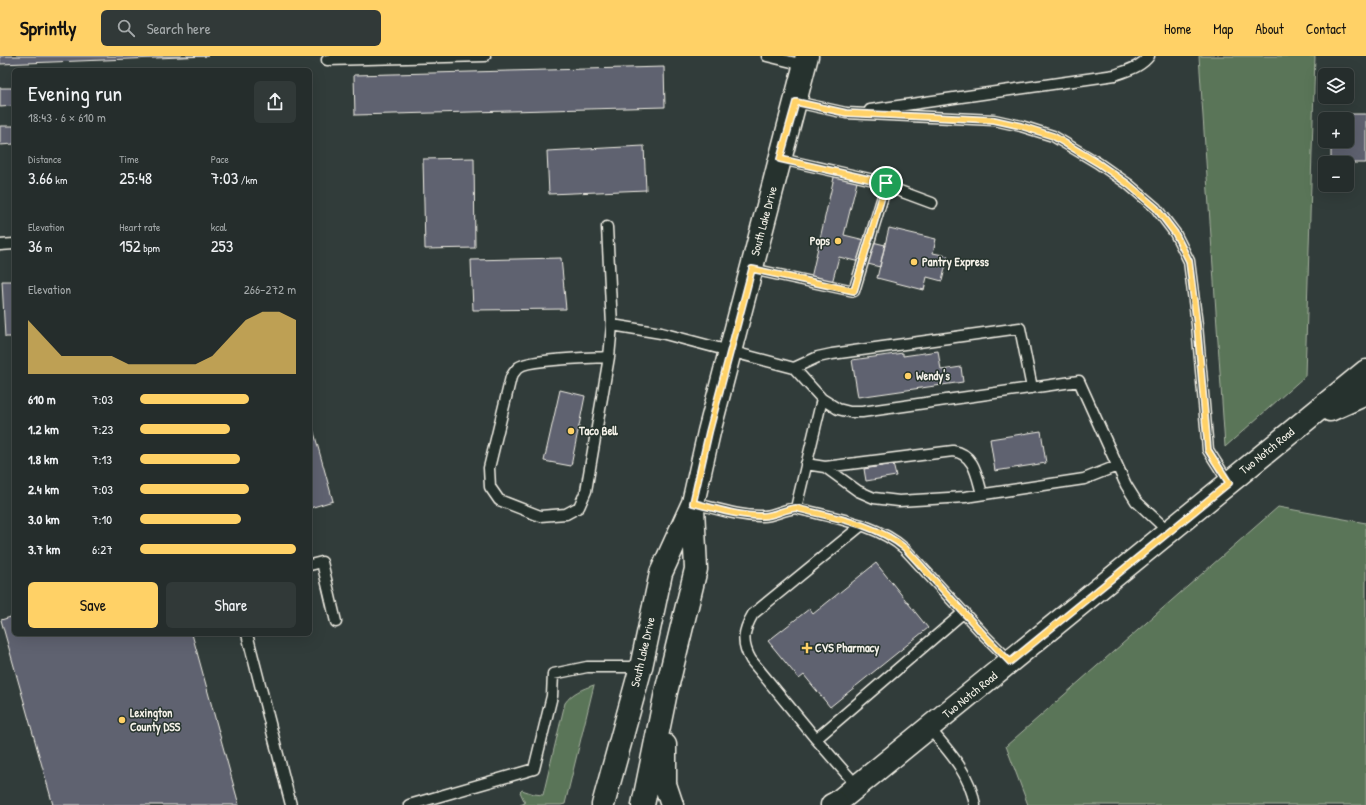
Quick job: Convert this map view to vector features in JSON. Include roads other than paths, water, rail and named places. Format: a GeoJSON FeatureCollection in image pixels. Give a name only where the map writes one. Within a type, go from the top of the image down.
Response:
{"type":"FeatureCollection","features":[{"type":"Feature","properties":{"kind":"main road","name":"South Lake Drive"},"geometry":{"type":"LineString","coordinates":[[603,805],[641,667],[661,573],[693,503],[709,432],[806,60]]}},
{"type":"Feature","properties":{"kind":"main road","name":"Two Notch Road"},"geometry":{"type":"LineString","coordinates":[[843,799],[1366,371]]}},
{"type":"Feature","properties":{"kind":"main road"},"geometry":{"type":"LineString","coordinates":[[1303,422],[1366,394]]}},
{"type":"Feature","properties":{"kind":"main road","name":"South Lake Drive"},"geometry":{"type":"LineString","coordinates":[[643,805],[666,692],[696,569],[693,503]]}},
{"type":"Feature","properties":{"kind":"main road"},"geometry":{"type":"LineString","coordinates":[[666,692],[665,784],[672,805]]}},
{"type":"Feature","properties":{"kind":"lane"},"geometry":{"type":"LineString","coordinates":[[327,60],[485,56]]}},
{"type":"Feature","properties":{"kind":"lane"},"geometry":{"type":"LineString","coordinates":[[767,56],[806,60]]}},
{"type":"Feature","properties":{"kind":"lane"},"geometry":{"type":"LineString","coordinates":[[846,113],[1115,75],[1134,68],[1146,61],[1149,56]]}},
{"type":"Feature","properties":{"kind":"lane"},"geometry":{"type":"LineString","coordinates":[[796,102],[846,113],[994,120],[1021,126],[1053,136],[1098,163],[1128,184],[1156,208],[1175,233],[1189,261],[1197,325],[1208,450],[1229,483]]}},
{"type":"Feature","properties":{"kind":"lane"},"geometry":{"type":"LineString","coordinates":[[780,159],[886,183],[897,190],[932,203]]}},
{"type":"Feature","properties":{"kind":"lane"},"geometry":{"type":"LineString","coordinates":[[752,269],[854,291],[886,183]]}},
{"type":"Feature","properties":{"kind":"lane"},"geometry":{"type":"LineString","coordinates":[[607,227],[612,325],[609,357],[586,491],[579,508],[566,514],[540,516],[499,500],[490,487],[490,468],[511,377],[520,366],[538,362],[609,357]]}},
{"type":"Feature","properties":{"kind":"lane"},"geometry":{"type":"LineString","coordinates":[[0,245],[12,244]]}},
{"type":"Feature","properties":{"kind":"lane"},"geometry":{"type":"LineString","coordinates":[[612,325],[661,333],[794,368],[822,399],[838,410],[850,412],[862,412],[1079,381],[1126,486],[1136,501],[1169,532]]}},
{"type":"Feature","properties":{"kind":"lane"},"geometry":{"type":"LineString","coordinates":[[794,368],[818,357],[832,354],[1020,328],[1032,388]]}},
{"type":"Feature","properties":{"kind":"lane"},"geometry":{"type":"LineString","coordinates":[[796,508],[822,399]]}},
{"type":"Feature","properties":{"kind":"lane"},"geometry":{"type":"LineString","coordinates":[[806,464],[826,467],[953,451],[961,452],[966,455],[974,466],[982,494]]}},
{"type":"Feature","properties":{"kind":"lane"},"geometry":{"type":"LineString","coordinates":[[826,467],[858,491],[874,498],[900,501],[965,497],[1084,479],[1117,466]]}},
{"type":"Feature","properties":{"kind":"lane"},"geometry":{"type":"LineString","coordinates":[[693,503],[754,516],[765,516],[786,509],[796,508],[874,529],[895,540],[905,548],[1010,662]]}},
{"type":"Feature","properties":{"kind":"lane"},"geometry":{"type":"LineString","coordinates":[[843,799],[816,738],[751,660],[746,652],[744,641],[747,624],[753,614],[862,525]]}},
{"type":"Feature","properties":{"kind":"lane"},"geometry":{"type":"LineString","coordinates":[[312,564],[322,562],[336,622]]}},
{"type":"Feature","properties":{"kind":"lane"},"geometry":{"type":"LineString","coordinates":[[816,738],[964,612]]}},
{"type":"Feature","properties":{"kind":"lane"},"geometry":{"type":"LineString","coordinates":[[248,636],[291,805]]}},
{"type":"Feature","properties":{"kind":"lane"},"geometry":{"type":"LineString","coordinates":[[409,805],[534,769],[552,696],[552,674],[587,667],[641,667]]}},
{"type":"Feature","properties":{"kind":"lane"},"geometry":{"type":"LineString","coordinates":[[929,728],[951,753],[964,773],[969,783],[975,805]]}},
{"type":"Feature","properties":{"kind":"place","name":"Pops"},"geometry":{"type":"Point","coordinates":[838,241]}},
{"type":"Feature","properties":{"kind":"place","name":"Pantry Express"},"geometry":{"type":"Point","coordinates":[914,262]}},
{"type":"Feature","properties":{"kind":"place","name":"Wendy's"},"geometry":{"type":"Point","coordinates":[908,376]}},
{"type":"Feature","properties":{"kind":"place","name":"Taco Bell"},"geometry":{"type":"Point","coordinates":[571,431]}},
{"type":"Feature","properties":{"kind":"place","name":"CVS Pharmacy"},"geometry":{"type":"Point","coordinates":[807,648]}},
{"type":"Feature","properties":{"kind":"place","name":"Lexington County DSS"},"geometry":{"type":"Point","coordinates":[122,720]}}]}
